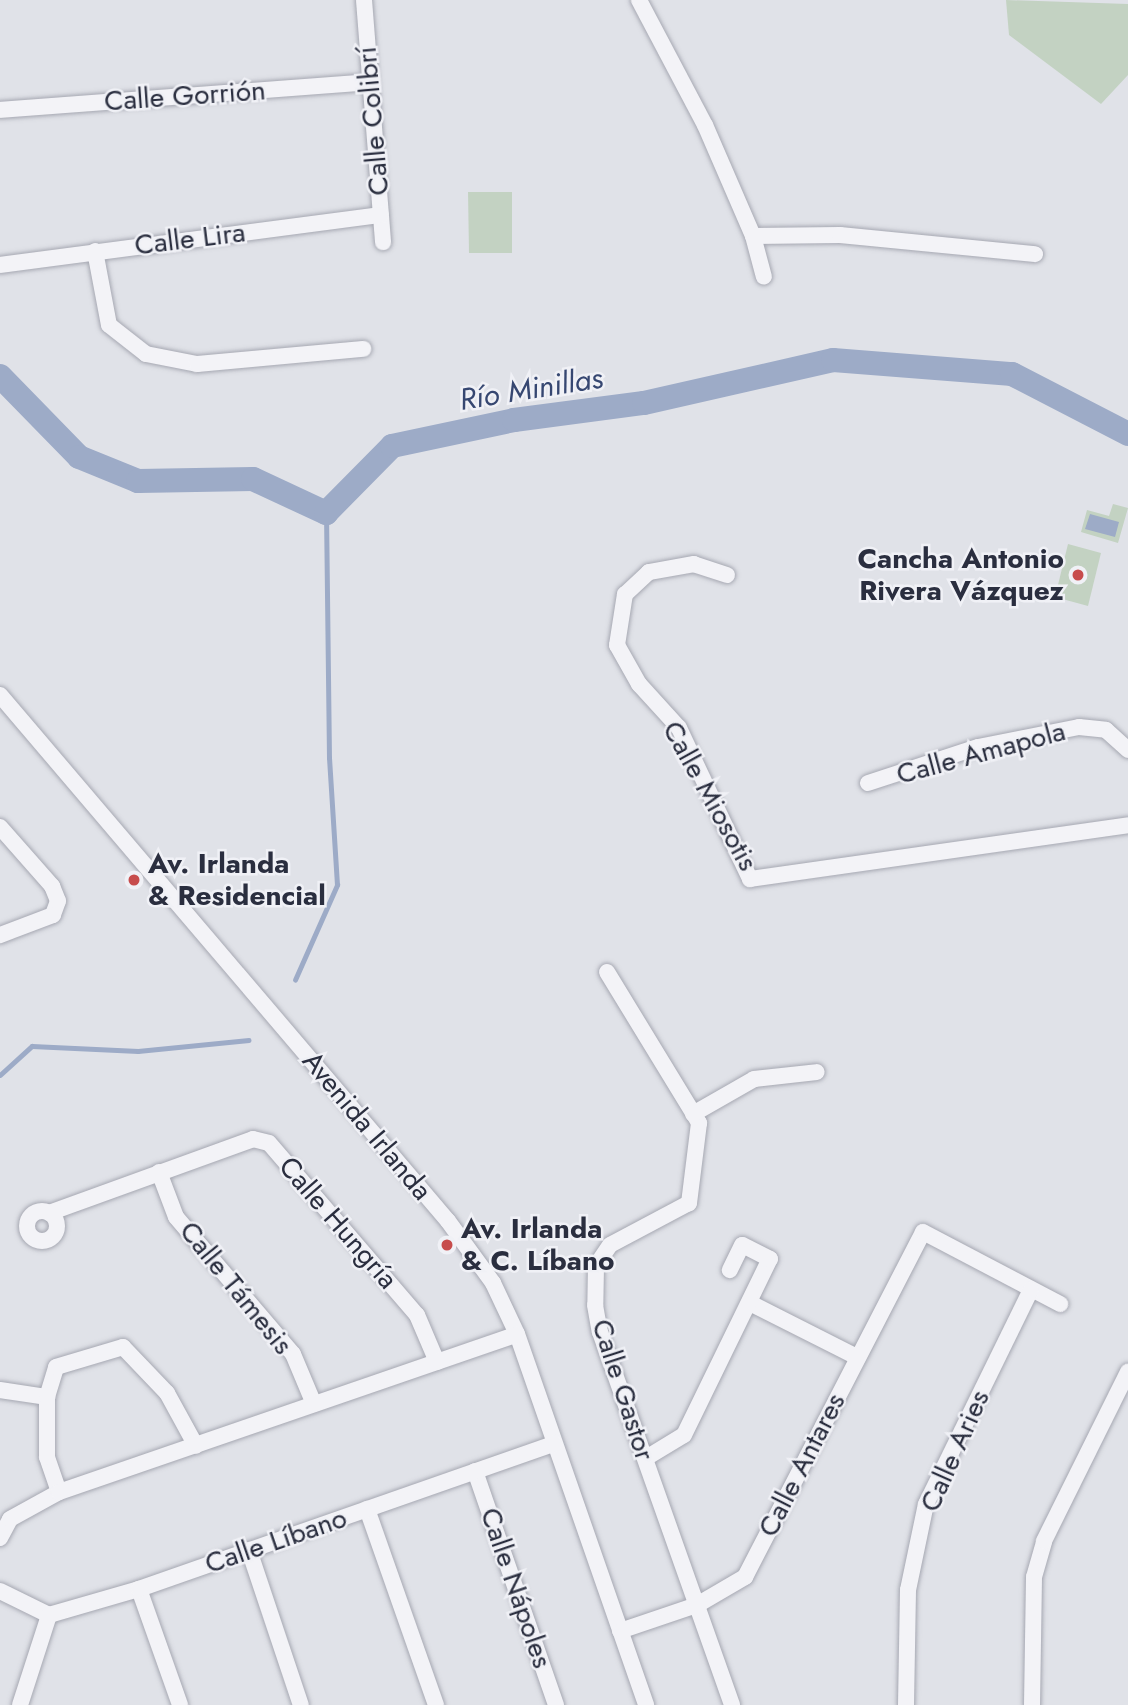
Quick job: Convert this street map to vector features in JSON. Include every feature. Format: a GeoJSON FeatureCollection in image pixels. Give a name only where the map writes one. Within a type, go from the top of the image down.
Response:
{"type":"FeatureCollection","features":[{"type":"Feature","properties":{"kind":"street","name":"Calle Colibrí"},"geometry":{"type":"LineString","coordinates":[[364,0],[383,242]]}},
{"type":"Feature","properties":{"kind":"street"},"geometry":{"type":"LineString","coordinates":[[639,0],[705,125],[753,236],[764,277]]}},
{"type":"Feature","properties":{"kind":"street","name":"Calle Gorrión"},"geometry":{"type":"LineString","coordinates":[[0,110],[370,82]]}},
{"type":"Feature","properties":{"kind":"street","name":"Calle Lira"},"geometry":{"type":"LineString","coordinates":[[0,265],[381,215]]}},
{"type":"Feature","properties":{"kind":"street"},"geometry":{"type":"LineString","coordinates":[[753,236],[840,235],[1035,254]]}},
{"type":"Feature","properties":{"kind":"street"},"geometry":{"type":"LineString","coordinates":[[95,251],[109,325],[146,354],[197,364],[363,349]]}},
{"type":"Feature","properties":{"kind":"street","name":"Calle Miosotis"},"geometry":{"type":"LineString","coordinates":[[727,575],[694,564],[649,572],[625,594],[618,645],[639,684],[679,728],[750,879],[1128,825]]}},
{"type":"Feature","properties":{"kind":"street","name":"Avenida Irlanda"},"geometry":{"type":"LineString","coordinates":[[0,695],[448,1221],[493,1283],[517,1334],[646,1705]]}},
{"type":"Feature","properties":{"kind":"street","name":"Calle Amapola"},"geometry":{"type":"LineString","coordinates":[[868,783],[978,747],[1079,727],[1106,730],[1128,750]]}},
{"type":"Feature","properties":{"kind":"street"},"geometry":{"type":"LineString","coordinates":[[0,827],[52,886],[58,901],[53,915],[0,934]]}},
{"type":"Feature","properties":{"kind":"street","name":"Calle Gastor"},"geometry":{"type":"LineString","coordinates":[[607,972],[699,1123],[689,1203],[610,1245],[596,1266],[600,1332],[732,1705]]}},
{"type":"Feature","properties":{"kind":"street"},"geometry":{"type":"LineString","coordinates":[[693,1114],[754,1079],[817,1072]]}},
{"type":"Feature","properties":{"kind":"street","name":"Calle Hungría"},"geometry":{"type":"LineString","coordinates":[[49,1213],[253,1139],[269,1143],[417,1315],[438,1362]]}},
{"type":"Feature","properties":{"kind":"street","name":"Calle Támesis"},"geometry":{"type":"LineString","coordinates":[[159,1172],[176,1217],[293,1354],[314,1404]]}},
{"type":"Feature","properties":{"kind":"street","name":"Calle Antares"},"geometry":{"type":"LineString","coordinates":[[620,1631],[697,1605],[745,1577],[923,1232],[1031,1290]]}},
{"type":"Feature","properties":{"kind":"street"},"geometry":{"type":"LineString","coordinates":[[646,1458],[684,1435],[771,1259],[742,1245],[730,1270]]}},
{"type":"Feature","properties":{"kind":"street"},"geometry":{"type":"LineString","coordinates":[[1031,1290],[1060,1304]]}},
{"type":"Feature","properties":{"kind":"street","name":"Calle Aries"},"geometry":{"type":"LineString","coordinates":[[906,1705],[908,1590],[926,1504],[1031,1290]]}},
{"type":"Feature","properties":{"kind":"street"},"geometry":{"type":"LineString","coordinates":[[750,1303],[857,1357]]}},
{"type":"Feature","properties":{"kind":"street"},"geometry":{"type":"LineString","coordinates":[[0,1538],[10,1518],[59,1492],[517,1334]]}},
{"type":"Feature","properties":{"kind":"street"},"geometry":{"type":"LineString","coordinates":[[59,1492],[47,1457],[47,1397],[56,1367],[123,1347],[167,1393],[195,1446]]}},
{"type":"Feature","properties":{"kind":"street"},"geometry":{"type":"LineString","coordinates":[[1032,1705],[1033,1584],[1044,1541],[1128,1373]]}},
{"type":"Feature","properties":{"kind":"street"},"geometry":{"type":"LineString","coordinates":[[0,1390],[47,1397]]}},
{"type":"Feature","properties":{"kind":"street","name":"Calle Líbano"},"geometry":{"type":"LineString","coordinates":[[49,1615],[139,1589],[554,1444]]}},
{"type":"Feature","properties":{"kind":"street","name":"Calle Nápoles"},"geometry":{"type":"LineString","coordinates":[[475,1471],[556,1705]]}},
{"type":"Feature","properties":{"kind":"street"},"geometry":{"type":"LineString","coordinates":[[367,1509],[436,1705]]}},
{"type":"Feature","properties":{"kind":"street"},"geometry":{"type":"LineString","coordinates":[[249,1550],[300,1705]]}},
{"type":"Feature","properties":{"kind":"street"},"geometry":{"type":"LineString","coordinates":[[139,1589],[180,1705]]}},
{"type":"Feature","properties":{"kind":"street"},"geometry":{"type":"LineString","coordinates":[[0,1591],[49,1615],[20,1705]]}},
{"type":"Feature","properties":{"kind":"green space"},"geometry":{"type":"Polygon","coordinates":[[[1006,0],[1128,4],[1128,75],[1101,104],[1009,35],[1006,0]]]}},
{"type":"Feature","properties":{"kind":"green space"},"geometry":{"type":"Polygon","coordinates":[[[468,192],[512,192],[512,253],[469,253],[468,192]]]}},
{"type":"Feature","properties":{"kind":"green space"},"geometry":{"type":"Polygon","coordinates":[[[1113,504],[1128,508],[1118,543],[1081,532],[1087,510],[1109,516],[1113,504]]]}},
{"type":"Feature","properties":{"kind":"green space","name":"Cancha Antonio Rivera Vázquez"},"geometry":{"type":"Polygon","coordinates":[[[1068,544],[1101,553],[1088,606],[1055,597],[1068,544]]]}},
{"type":"Feature","properties":{"kind":"water"},"geometry":{"type":"Polygon","coordinates":[[[1090,514],[1119,522],[1115,537],[1085,529],[1090,514]]]}},
{"type":"Feature","properties":{"kind":"waterway","name":"Río Minillas"},"geometry":{"type":"LineString","coordinates":[[0,376],[79,457],[138,481],[253,479],[326,513],[392,446],[514,420],[644,403],[833,360],[1012,374],[1128,434]]}},
{"type":"Feature","properties":{"kind":"waterway"},"geometry":{"type":"LineString","coordinates":[[295,980],[337,885],[329,758],[326,513]]}},
{"type":"Feature","properties":{"kind":"waterway"},"geometry":{"type":"LineString","coordinates":[[0,1075],[32,1046],[138,1051],[248,1040]]}},
{"type":"Feature","properties":{"kind":"place","name":"Cancha Antonio Rivera Vázquez"},"geometry":{"type":"Point","coordinates":[1078,575]}},
{"type":"Feature","properties":{"kind":"place","name":"Av. Irlanda & Residencial"},"geometry":{"type":"Point","coordinates":[134,880]}},
{"type":"Feature","properties":{"kind":"place","name":"Av. Irlanda & C. Líbano"},"geometry":{"type":"Point","coordinates":[447,1245]}}]}
